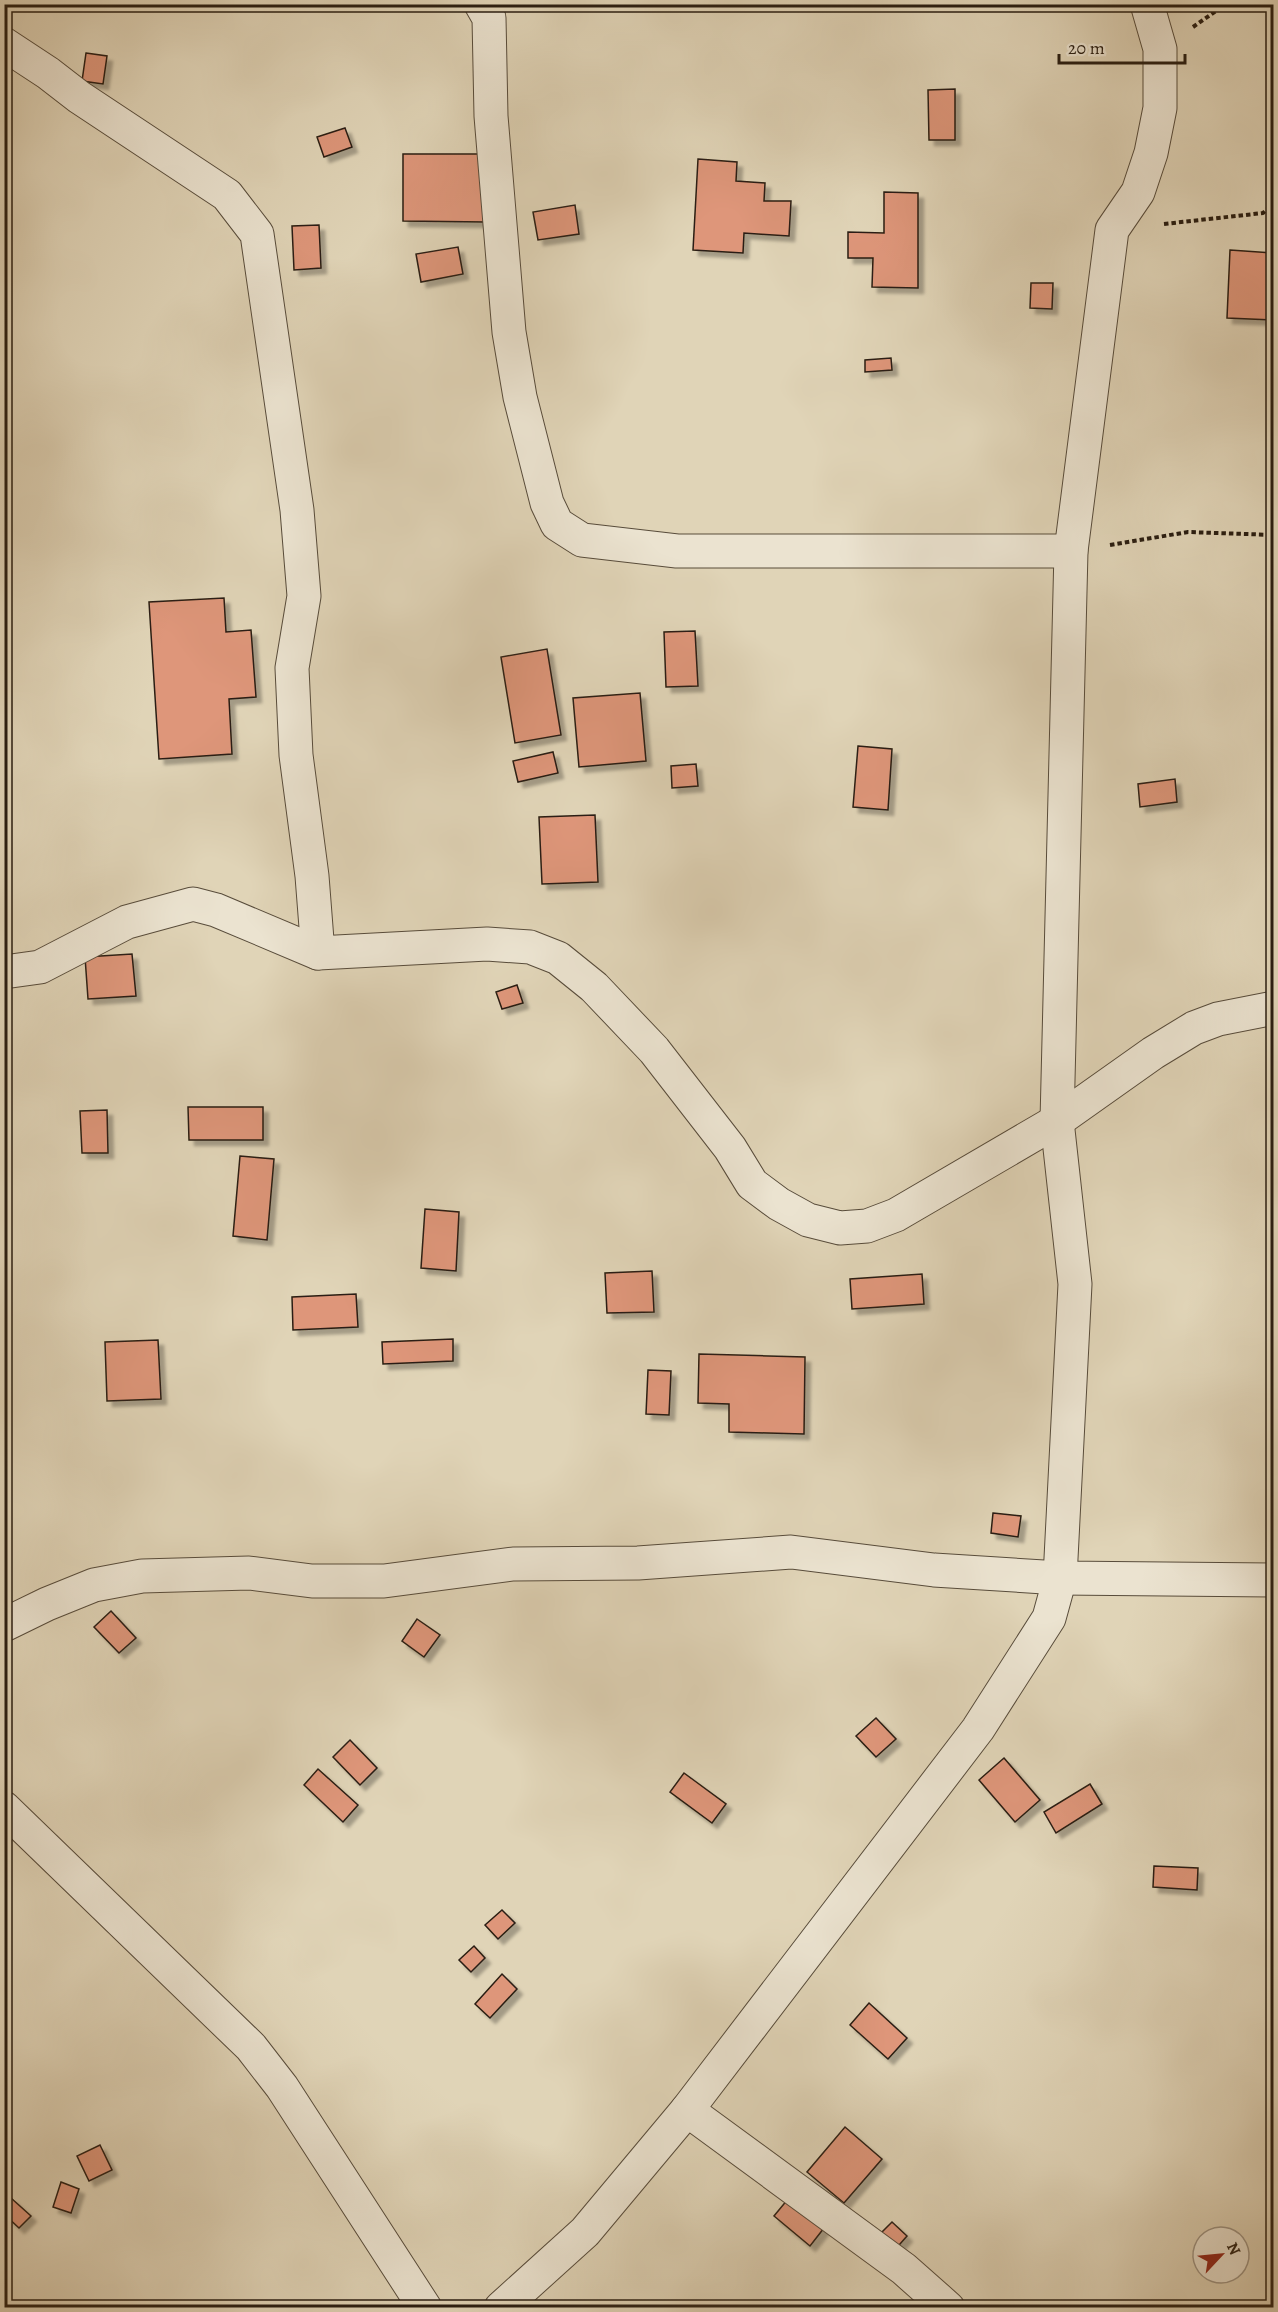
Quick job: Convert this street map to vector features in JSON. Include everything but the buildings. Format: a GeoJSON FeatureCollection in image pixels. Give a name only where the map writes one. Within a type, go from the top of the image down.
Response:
{"type":"FeatureCollection","features":[{"type":"Feature","properties":{"kind":"street"},"geometry":{"type":"LineString","coordinates":[[481,4],[489,18],[491,116],[509,332],[520,397],[547,503],[556,524],[582,540],[677,551],[1071,551]]}},
{"type":"Feature","properties":{"kind":"street"},"geometry":{"type":"LineString","coordinates":[[501,2307],[585,2232],[687,2110],[978,1729],[1049,1618],[1060,1578],[1075,1284],[1057,1121],[1071,551],[1112,230],[1138,192],[1151,153],[1160,108],[1160,49],[1147,4]]}},
{"type":"Feature","properties":{"kind":"street"},"geometry":{"type":"LineString","coordinates":[[4,44],[79,97],[227,195],[257,234],[297,510],[304,596],[292,668],[296,744],[312,876],[318,953]]}},
{"type":"Feature","properties":{"kind":"street"},"geometry":{"type":"LineString","coordinates":[[4,972],[40,966],[127,922],[193,904],[216,910],[318,953],[487,944],[530,947],[558,958],[594,987],[654,1050],[730,1148],[752,1184],[779,1204],[808,1220],[840,1228],[867,1226],[896,1215],[1057,1121],[1153,1053],[1194,1028],[1245,1012],[1274,1008]]}},
{"type":"Feature","properties":{"kind":"street"},"geometry":{"type":"LineString","coordinates":[[4,1625],[94,1585],[142,1576],[249,1573],[312,1581],[384,1581],[513,1564],[638,1563],[791,1552],[934,1570],[1060,1578],[1274,1580]]}},
{"type":"Feature","properties":{"kind":"street"},"geometry":{"type":"LineString","coordinates":[[4,1808],[250,2047],[282,2087],[425,2307]]}},
{"type":"Feature","properties":{"kind":"street"},"geometry":{"type":"LineString","coordinates":[[687,2110],[904,2269],[948,2307]]}},
{"type":"Feature","properties":{"kind":"path"},"geometry":{"type":"LineString","coordinates":[[1112,230],[1263,213],[1274,203]]}},
{"type":"Feature","properties":{"kind":"path"},"geometry":{"type":"LineString","coordinates":[[1071,551],[1188,532],[1274,535]]}}]}
